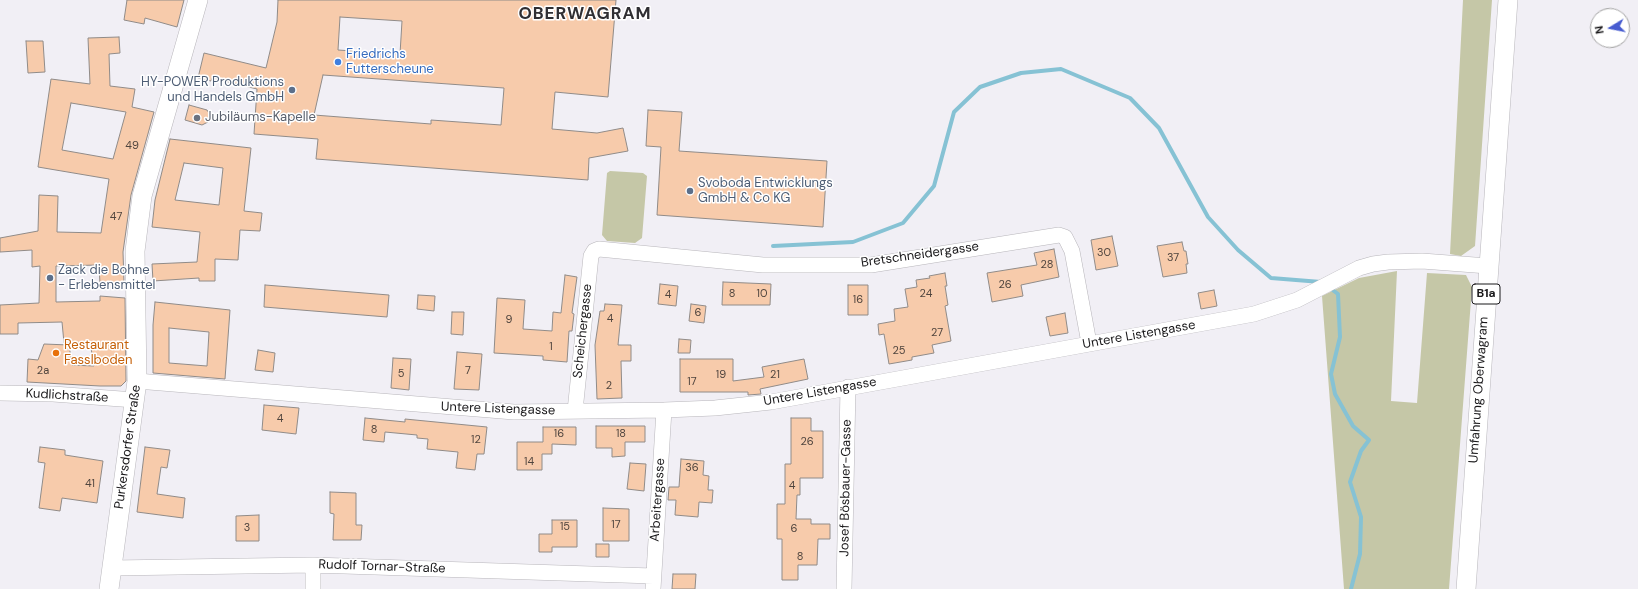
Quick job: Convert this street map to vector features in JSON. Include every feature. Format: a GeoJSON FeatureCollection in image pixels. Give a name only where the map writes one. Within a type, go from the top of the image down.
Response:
{"type":"FeatureCollection","features":[{"type":"Feature","properties":{"kind":"main road","name":"Purkersdorfer Straße"},"geometry":{"type":"LineString","coordinates":[[108,589],[137,381],[135,251],[142,196],[198,0]]}},
{"type":"Feature","properties":{"kind":"main road","name":"Umfahrung Oberwagram"},"geometry":{"type":"LineString","coordinates":[[1466,589],[1508,0]]}},
{"type":"Feature","properties":{"kind":"street","name":"Bretschneidergasse"},"geometry":{"type":"LineString","coordinates":[[594,251],[599,249],[764,265],[871,265],[1059,235],[1065,237],[1072,252],[1089,343]]}},
{"type":"Feature","properties":{"kind":"street","name":"Scheichergasse"},"geometry":{"type":"LineString","coordinates":[[575,411],[591,256],[594,251]]}},
{"type":"Feature","properties":{"kind":"street","name":"Untere Listengasse"},"geometry":{"type":"LineString","coordinates":[[137,381],[514,412],[715,408],[771,402],[1254,314],[1297,300],[1359,268],[1388,262],[1422,261],[1488,266]]}},
{"type":"Feature","properties":{"kind":"street","name":"Josef Bösbauer-Gasse"},"geometry":{"type":"LineString","coordinates":[[844,589],[848,387]]}},
{"type":"Feature","properties":{"kind":"street","name":"Kudlichstraße"},"geometry":{"type":"LineString","coordinates":[[0,394],[54,394],[134,400]]}},
{"type":"Feature","properties":{"kind":"street","name":"Arbeitergasse"},"geometry":{"type":"LineString","coordinates":[[653,583],[664,410]]}},
{"type":"Feature","properties":{"kind":"street","name":"Rudolf Tornar-Straße"},"geometry":{"type":"LineString","coordinates":[[112,568],[313,565],[653,583]]}},
{"type":"Feature","properties":{"kind":"street"},"geometry":{"type":"LineString","coordinates":[[313,565],[313,589]]}},
{"type":"Feature","properties":{"kind":"green space"},"geometry":{"type":"Polygon","coordinates":[[[1463,0],[1492,0],[1475,246],[1461,256],[1450,254],[1463,0]]]}},
{"type":"Feature","properties":{"kind":"green space"},"geometry":{"type":"Polygon","coordinates":[[[610,171],[643,173],[647,176],[642,238],[635,243],[607,241],[602,235],[607,173],[610,171]]]}},
{"type":"Feature","properties":{"kind":"green space"},"geometry":{"type":"Polygon","coordinates":[[[1397,271],[1391,401],[1417,403],[1427,273],[1466,275],[1472,287],[1449,589],[1344,589],[1322,296],[1359,278],[1397,271]]]}},
{"type":"Feature","properties":{"kind":"building"},"geometry":{"type":"Polygon","coordinates":[[[127,0],[184,0],[177,27],[145,18],[144,24],[124,20],[127,0]]]}},
{"type":"Feature","properties":{"kind":"building"},"geometry":{"type":"Polygon","coordinates":[[[278,0],[616,0],[608,97],[555,92],[552,129],[597,133],[623,128],[628,151],[589,158],[588,180],[316,159],[318,139],[254,134],[257,89],[212,78],[211,81],[198,78],[204,53],[266,68],[277,22],[278,0]],[[340,17],[338,50],[400,54],[402,21],[340,17]],[[323,75],[314,115],[431,124],[431,120],[501,125],[504,88],[323,75]]]}},
{"type":"Feature","properties":{"kind":"building"},"geometry":{"type":"Polygon","coordinates":[[[119,37],[120,53],[109,54],[110,86],[135,89],[132,107],[154,112],[131,195],[123,252],[124,283],[100,284],[99,265],[56,266],[56,302],[100,301],[100,296],[125,298],[126,381],[121,386],[27,382],[28,359],[38,360],[44,344],[69,345],[72,365],[94,366],[90,342],[64,343],[62,322],[18,323],[18,334],[0,334],[0,305],[39,303],[40,266],[32,267],[32,250],[0,252],[0,238],[38,231],[39,195],[58,196],[57,232],[101,233],[109,179],[38,167],[51,79],[90,84],[88,38],[119,37]],[[71,103],[62,150],[113,159],[126,112],[71,103]]]}},
{"type":"Feature","properties":{"kind":"building"},"geometry":{"type":"Polygon","coordinates":[[[26,41],[43,41],[45,72],[28,73],[26,41]]]}},
{"type":"Feature","properties":{"kind":"building","name":"Jubiläums-Kapelle"},"geometry":{"type":"Polygon","coordinates":[[[189,105],[207,110],[210,115],[208,122],[202,125],[185,120],[189,105]]]}},
{"type":"Feature","properties":{"kind":"building"},"geometry":{"type":"Polygon","coordinates":[[[648,110],[682,112],[679,151],[827,161],[823,227],[657,215],[661,147],[646,146],[648,110]]]}},
{"type":"Feature","properties":{"kind":"building"},"geometry":{"type":"Polygon","coordinates":[[[170,139],[251,148],[244,211],[262,213],[260,231],[240,230],[238,260],[215,259],[215,281],[199,281],[199,278],[153,281],[152,264],[197,262],[200,232],[152,227],[155,200],[170,139]],[[184,163],[175,200],[219,205],[223,168],[184,163]]]}},
{"type":"Feature","properties":{"kind":"building"},"geometry":{"type":"Polygon","coordinates":[[[1112,236],[1118,266],[1096,270],[1091,240],[1112,236]]]}},
{"type":"Feature","properties":{"kind":"building"},"geometry":{"type":"Polygon","coordinates":[[[1182,242],[1184,251],[1186,251],[1188,264],[1186,264],[1187,273],[1163,277],[1157,246],[1182,242]]]}},
{"type":"Feature","properties":{"kind":"building"},"geometry":{"type":"Polygon","coordinates":[[[1054,249],[1059,277],[1021,285],[1023,296],[992,302],[987,273],[1037,265],[1034,253],[1054,249]]]}},
{"type":"Feature","properties":{"kind":"building"},"geometry":{"type":"Polygon","coordinates":[[[945,273],[947,286],[945,286],[948,305],[945,306],[951,341],[932,345],[934,353],[912,357],[912,360],[889,364],[884,334],[879,335],[878,324],[895,321],[894,309],[908,307],[905,289],[917,287],[916,280],[930,278],[929,276],[945,273]]]}},
{"type":"Feature","properties":{"kind":"building"},"geometry":{"type":"Polygon","coordinates":[[[565,275],[577,277],[572,313],[574,314],[572,331],[569,331],[567,362],[543,360],[543,356],[494,353],[497,298],[525,300],[523,329],[552,331],[553,312],[561,313],[565,275]]]}},
{"type":"Feature","properties":{"kind":"building"},"geometry":{"type":"Polygon","coordinates":[[[723,282],[771,284],[770,305],[722,305],[723,282]]]}},
{"type":"Feature","properties":{"kind":"building"},"geometry":{"type":"Polygon","coordinates":[[[660,284],[678,286],[676,306],[658,304],[660,284]]]}},
{"type":"Feature","properties":{"kind":"building"},"geometry":{"type":"Polygon","coordinates":[[[265,285],[389,295],[387,317],[264,307],[265,285]]]}},
{"type":"Feature","properties":{"kind":"building"},"geometry":{"type":"Polygon","coordinates":[[[848,285],[868,285],[868,315],[848,315],[848,285]]]}},
{"type":"Feature","properties":{"kind":"building"},"geometry":{"type":"Polygon","coordinates":[[[1214,290],[1217,306],[1201,309],[1198,293],[1214,290]]]}},
{"type":"Feature","properties":{"kind":"building"},"geometry":{"type":"Polygon","coordinates":[[[418,295],[435,296],[434,311],[417,309],[418,295]]]}},
{"type":"Feature","properties":{"kind":"building"},"geometry":{"type":"Polygon","coordinates":[[[155,302],[230,310],[225,379],[153,373],[153,325],[155,302]],[[169,328],[169,363],[207,366],[209,332],[169,328]]]}},
{"type":"Feature","properties":{"kind":"building"},"geometry":{"type":"Polygon","coordinates":[[[605,304],[622,305],[618,345],[631,345],[631,361],[621,361],[622,398],[597,399],[595,345],[600,311],[604,311],[605,304]]]}},
{"type":"Feature","properties":{"kind":"building"},"geometry":{"type":"Polygon","coordinates":[[[691,304],[706,306],[704,323],[689,321],[691,304]]]}},
{"type":"Feature","properties":{"kind":"building"},"geometry":{"type":"Polygon","coordinates":[[[452,312],[464,312],[463,335],[451,334],[452,312]]]}},
{"type":"Feature","properties":{"kind":"building"},"geometry":{"type":"Polygon","coordinates":[[[1065,313],[1068,333],[1050,336],[1046,317],[1065,313]]]}},
{"type":"Feature","properties":{"kind":"building"},"geometry":{"type":"Polygon","coordinates":[[[679,339],[691,340],[690,353],[678,353],[679,339]]]}},
{"type":"Feature","properties":{"kind":"building"},"geometry":{"type":"Polygon","coordinates":[[[258,350],[275,353],[273,372],[255,370],[258,350]]]}},
{"type":"Feature","properties":{"kind":"building"},"geometry":{"type":"Polygon","coordinates":[[[457,352],[482,354],[479,390],[454,389],[457,352]]]}},
{"type":"Feature","properties":{"kind":"building"},"geometry":{"type":"Polygon","coordinates":[[[393,358],[411,359],[409,390],[391,388],[393,358]]]}},
{"type":"Feature","properties":{"kind":"building"},"geometry":{"type":"Polygon","coordinates":[[[680,359],[733,359],[733,381],[764,377],[762,367],[804,359],[808,379],[760,389],[761,394],[748,395],[748,392],[680,392],[680,359]]]}},
{"type":"Feature","properties":{"kind":"building"},"geometry":{"type":"Polygon","coordinates":[[[264,405],[299,408],[296,434],[262,430],[264,405]]]}},
{"type":"Feature","properties":{"kind":"building"},"geometry":{"type":"Polygon","coordinates":[[[365,418],[405,422],[405,419],[487,427],[484,454],[477,454],[475,470],[456,468],[458,452],[427,449],[428,439],[417,438],[417,435],[385,432],[384,442],[363,440],[365,418]]]}},
{"type":"Feature","properties":{"kind":"building"},"geometry":{"type":"Polygon","coordinates":[[[791,418],[811,418],[811,431],[823,431],[823,478],[800,478],[800,495],[797,495],[796,519],[811,519],[811,524],[830,524],[830,539],[818,539],[817,565],[798,565],[798,580],[782,580],[782,539],[777,539],[777,504],[785,504],[785,464],[791,464],[791,418]]]}},
{"type":"Feature","properties":{"kind":"building"},"geometry":{"type":"Polygon","coordinates":[[[596,426],[645,426],[645,442],[625,442],[625,456],[612,457],[612,448],[596,448],[596,426]]]}},
{"type":"Feature","properties":{"kind":"building"},"geometry":{"type":"Polygon","coordinates":[[[543,427],[576,427],[576,445],[552,444],[552,454],[542,454],[542,470],[517,470],[517,442],[543,442],[543,427]]]}},
{"type":"Feature","properties":{"kind":"building"},"geometry":{"type":"Polygon","coordinates":[[[40,447],[65,450],[65,455],[103,461],[97,503],[62,498],[60,511],[39,508],[45,463],[38,462],[40,447]]]}},
{"type":"Feature","properties":{"kind":"building"},"geometry":{"type":"Polygon","coordinates":[[[145,447],[170,450],[167,468],[161,467],[157,494],[185,498],[183,518],[137,512],[145,447]]]}},
{"type":"Feature","properties":{"kind":"building"},"geometry":{"type":"Polygon","coordinates":[[[681,459],[704,461],[703,475],[709,476],[708,490],[713,490],[712,503],[699,502],[698,517],[675,515],[676,500],[668,500],[669,487],[679,487],[681,459]]]}},
{"type":"Feature","properties":{"kind":"building"},"geometry":{"type":"Polygon","coordinates":[[[630,463],[646,464],[644,491],[627,489],[630,463]]]}},
{"type":"Feature","properties":{"kind":"building"},"geometry":{"type":"Polygon","coordinates":[[[330,492],[356,493],[356,525],[362,525],[361,540],[333,540],[334,514],[330,513],[330,492]]]}},
{"type":"Feature","properties":{"kind":"building"},"geometry":{"type":"Polygon","coordinates":[[[603,508],[629,509],[629,541],[603,541],[603,508]]]}},
{"type":"Feature","properties":{"kind":"building"},"geometry":{"type":"Polygon","coordinates":[[[259,515],[259,541],[236,541],[236,516],[259,515]]]}},
{"type":"Feature","properties":{"kind":"building"},"geometry":{"type":"Polygon","coordinates":[[[552,520],[577,520],[577,547],[552,547],[552,552],[539,552],[539,534],[552,534],[552,520]]]}},
{"type":"Feature","properties":{"kind":"building"},"geometry":{"type":"Polygon","coordinates":[[[596,544],[609,544],[609,557],[596,557],[596,544]]]}},
{"type":"Feature","properties":{"kind":"building"},"geometry":{"type":"Polygon","coordinates":[[[673,574],[696,574],[695,589],[672,589],[673,574]]]}},
{"type":"Feature","properties":{"kind":"waterway"},"geometry":{"type":"LineString","coordinates":[[773,246],[853,242],[903,223],[934,186],[954,112],[980,87],[1021,73],[1061,69],[1130,98],[1159,128],[1208,217],[1238,250],[1271,278],[1321,282]]}},
{"type":"Feature","properties":{"kind":"waterway"},"geometry":{"type":"LineString","coordinates":[[1330,288],[1338,294],[1340,337],[1331,374],[1335,394],[1353,426],[1369,440],[1361,451],[1350,482],[1361,517],[1360,554],[1351,589]]}},
{"type":"Feature","properties":{"kind":"place","name":"Friedrichs Futterscheune"},"geometry":{"type":"Point","coordinates":[338,62]}},
{"type":"Feature","properties":{"kind":"place","name":"HY-POWER Produktions und Handels GmbH"},"geometry":{"type":"Point","coordinates":[292,90]}},
{"type":"Feature","properties":{"kind":"place","name":"Jubiläums-Kapelle"},"geometry":{"type":"Point","coordinates":[197,118]}},
{"type":"Feature","properties":{"kind":"place","name":"Svoboda Entwicklungs GmbH & Co KG"},"geometry":{"type":"Point","coordinates":[690,191]}},
{"type":"Feature","properties":{"kind":"place","name":"Zack die Bohne - Erlebensmittel"},"geometry":{"type":"Point","coordinates":[50,278]}},
{"type":"Feature","properties":{"kind":"place","name":"Restaurant Fasslboden"},"geometry":{"type":"Point","coordinates":[56,353]}},
{"type":"Feature","properties":{"kind":"district","name":"OBERWAGRAM"},"geometry":{"type":"Point","coordinates":[585,15]}}]}
